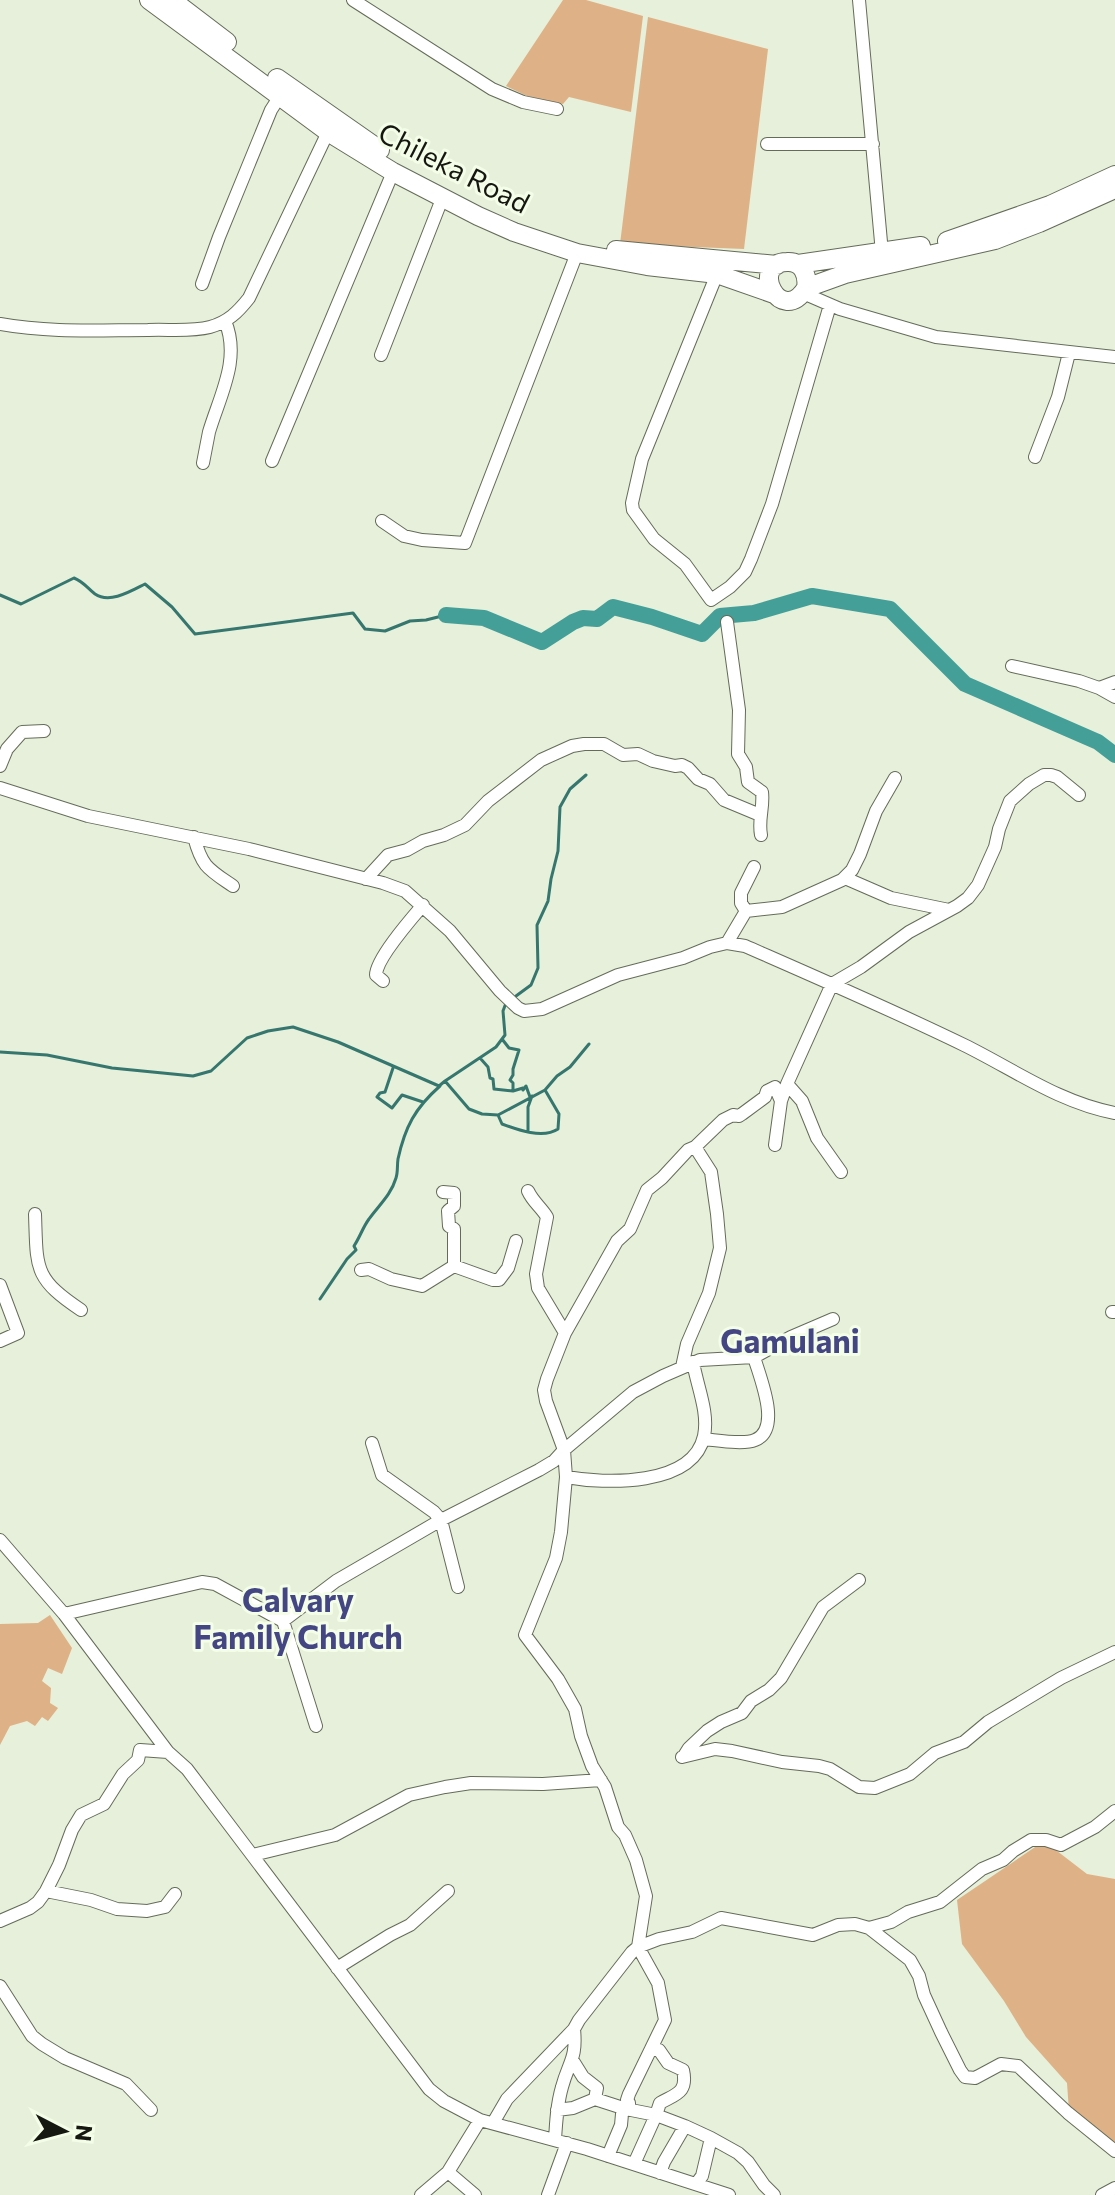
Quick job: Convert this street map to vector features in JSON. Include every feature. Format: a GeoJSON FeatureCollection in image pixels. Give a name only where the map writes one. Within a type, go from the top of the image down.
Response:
{"type":"FeatureCollection","features":[{"type":"Feature","properties":{"kind":"highway","name":"Chileka Road"},"geometry":{"type":"LineString","coordinates":[[149,0],[328,132],[442,199],[514,232],[577,253],[647,266],[717,274],[783,300],[794,299],[804,291],[845,274],[995,240],[1115,189]]}},
{"type":"Feature","properties":{"kind":"highway","name":"Chileka Road"},"geometry":{"type":"LineString","coordinates":[[172,0],[335,121],[397,162],[504,217],[579,243],[777,265],[787,262],[798,264],[947,241],[1050,205],[1115,175]]}},
{"type":"Feature","properties":{"kind":"highway"},"geometry":{"type":"LineString","coordinates":[[798,264],[807,277],[804,291]]}},
{"type":"Feature","properties":{"kind":"highway"},"geometry":{"type":"LineString","coordinates":[[774,294],[769,279],[777,265]]}},
{"type":"Feature","properties":{"kind":"street"},"geometry":{"type":"LineString","coordinates":[[353,0],[492,89],[523,102],[557,109]]}},
{"type":"Feature","properties":{"kind":"street"},"geometry":{"type":"LineString","coordinates":[[859,0],[882,253]]}},
{"type":"Feature","properties":{"kind":"street"},"geometry":{"type":"LineString","coordinates":[[202,284],[271,110],[280,96]]}},
{"type":"Feature","properties":{"kind":"street"},"geometry":{"type":"LineString","coordinates":[[0,324],[45,330],[105,330],[200,328],[225,321],[239,312],[249,298],[328,132]]}},
{"type":"Feature","properties":{"kind":"street"},"geometry":{"type":"LineString","coordinates":[[767,144],[873,144]]}},
{"type":"Feature","properties":{"kind":"street"},"geometry":{"type":"LineString","coordinates":[[272,461],[393,172]]}},
{"type":"Feature","properties":{"kind":"street"},"geometry":{"type":"LineString","coordinates":[[381,355],[442,199]]}},
{"type":"Feature","properties":{"kind":"street"},"geometry":{"type":"LineString","coordinates":[[382,521],[404,536],[465,543],[577,253]]}},
{"type":"Feature","properties":{"kind":"street"},"geometry":{"type":"LineString","coordinates":[[717,274],[642,459],[632,503],[633,510],[654,539],[685,564],[711,600],[745,572],[751,559],[772,504],[830,305]]}},
{"type":"Feature","properties":{"kind":"street"},"geometry":{"type":"LineString","coordinates":[[804,291],[830,305],[936,337],[1115,357]]}},
{"type":"Feature","properties":{"kind":"street"},"geometry":{"type":"LineString","coordinates":[[203,463],[209,433],[229,372],[232,337],[225,321]]}},
{"type":"Feature","properties":{"kind":"street"},"geometry":{"type":"LineString","coordinates":[[1035,457],[1058,397],[1069,353]]}},
{"type":"Feature","properties":{"kind":"street"},"geometry":{"type":"LineString","coordinates":[[727,622],[739,710],[738,754],[746,767],[748,782],[762,792],[761,835]]}},
{"type":"Feature","properties":{"kind":"street"},"geometry":{"type":"LineString","coordinates":[[1012,666],[1079,681],[1115,697]]}},
{"type":"Feature","properties":{"kind":"street"},"geometry":{"type":"LineString","coordinates":[[1099,688],[1115,682]]}},
{"type":"Feature","properties":{"kind":"street"},"geometry":{"type":"LineString","coordinates":[[0,766],[7,749],[22,732],[44,731]]}},
{"type":"Feature","properties":{"kind":"street"},"geometry":{"type":"LineString","coordinates":[[366,879],[388,855],[465,825],[488,801],[541,760],[584,744],[604,744],[623,755],[638,754],[653,761],[682,765],[698,779],[710,784],[724,800],[760,815]]}},
{"type":"Feature","properties":{"kind":"street"},"geometry":{"type":"LineString","coordinates":[[775,1145],[781,1101],[787,1084],[832,984],[909,932],[968,898],[978,885],[995,847],[1010,801],[1029,784],[1044,775],[1051,775],[1079,795]]}},
{"type":"Feature","properties":{"kind":"street"},"geometry":{"type":"LineString","coordinates":[[746,911],[782,907],[845,878],[860,854],[876,811],[895,778]]}},
{"type":"Feature","properties":{"kind":"street"},"geometry":{"type":"LineString","coordinates":[[0,788],[88,816],[249,849],[405,891],[450,931],[500,991],[524,1011],[542,1009],[618,975],[683,958],[710,947],[727,943],[745,946],[908,1018],[1061,1096],[1115,1113]]}},
{"type":"Feature","properties":{"kind":"street"},"geometry":{"type":"LineString","coordinates":[[194,837],[203,864],[233,886]]}},
{"type":"Feature","properties":{"kind":"street"},"geometry":{"type":"LineString","coordinates":[[746,911],[741,903],[741,893],[754,867]]}},
{"type":"Feature","properties":{"kind":"street"},"geometry":{"type":"LineString","coordinates":[[845,878],[891,898],[949,910]]}},
{"type":"Feature","properties":{"kind":"street"},"geometry":{"type":"LineString","coordinates":[[383,981],[376,975],[376,969],[395,939],[423,905]]}},
{"type":"Feature","properties":{"kind":"street"},"geometry":{"type":"LineString","coordinates":[[727,943],[746,911]]}},
{"type":"Feature","properties":{"kind":"street"},"geometry":{"type":"LineString","coordinates":[[787,1084],[802,1101],[817,1138],[841,1172]]}},
{"type":"Feature","properties":{"kind":"street"},"geometry":{"type":"LineString","coordinates":[[421,2195],[448,2172],[487,2121],[574,2029],[638,1947],[646,1896],[636,1860],[592,1766],[575,1709],[525,1635],[556,1558],[561,1532],[566,1477],[564,1450],[544,1390],[552,1364],[565,1333],[617,1241],[630,1229],[647,1190],[723,1120],[733,1115],[739,1116],[775,1087],[781,1101]]}},
{"type":"Feature","properties":{"kind":"street"},"geometry":{"type":"LineString","coordinates":[[566,1477],[615,1481],[663,1474],[693,1459],[703,1439],[704,1413],[687,1365],[687,1344],[709,1293],[720,1248],[711,1172],[695,1147]]}},
{"type":"Feature","properties":{"kind":"street"},"geometry":{"type":"LineString","coordinates":[[528,1191],[547,1217],[536,1274],[538,1288],[565,1333]]}},
{"type":"Feature","properties":{"kind":"street"},"geometry":{"type":"LineString","coordinates":[[443,1192],[454,1193],[454,1206],[448,1211],[449,1226],[454,1229],[454,1266]]}},
{"type":"Feature","properties":{"kind":"street"},"geometry":{"type":"LineString","coordinates":[[35,1214],[38,1266],[46,1282],[81,1310]]}},
{"type":"Feature","properties":{"kind":"street"},"geometry":{"type":"LineString","coordinates":[[454,1266],[499,1280],[508,1268],[516,1241]]}},
{"type":"Feature","properties":{"kind":"street"},"geometry":{"type":"LineString","coordinates":[[361,1270],[369,1269],[391,1279],[422,1286],[454,1266]]}},
{"type":"Feature","properties":{"kind":"street"},"geometry":{"type":"LineString","coordinates":[[0,1285],[18,1333],[0,1341]]}},
{"type":"Feature","properties":{"kind":"street"},"geometry":{"type":"LineString","coordinates":[[283,1621],[336,1581],[441,1520],[554,1461],[633,1392],[687,1365],[710,1358],[754,1357],[833,1319]]}},
{"type":"Feature","properties":{"kind":"street"},"geometry":{"type":"LineString","coordinates":[[703,1439],[746,1442],[757,1440],[762,1435],[769,1413],[754,1357]]}},
{"type":"Feature","properties":{"kind":"street"},"geometry":{"type":"LineString","coordinates":[[372,1443],[382,1475],[441,1520],[458,1587]]}},
{"type":"Feature","properties":{"kind":"street"},"geometry":{"type":"LineString","coordinates":[[0,1540],[64,1614],[168,1752],[187,1769],[429,2089],[444,2101],[487,2121],[729,2195]]}},
{"type":"Feature","properties":{"kind":"street"},"geometry":{"type":"LineString","coordinates":[[859,1580],[823,1607],[781,1678],[751,1701],[742,1713],[707,1731],[683,1756],[715,1749],[732,1751],[819,1766],[830,1769],[859,1787],[875,1788],[910,1774],[935,1753],[964,1742],[988,1722],[1061,1678],[1115,1652]]}},
{"type":"Feature","properties":{"kind":"street"},"geometry":{"type":"LineString","coordinates":[[64,1614],[202,1582],[215,1584],[283,1621],[316,1726]]}},
{"type":"Feature","properties":{"kind":"street"},"geometry":{"type":"LineString","coordinates":[[0,1921],[30,1908],[46,1891],[81,1815],[104,1804],[123,1774],[138,1760],[140,1750],[168,1752]]}},
{"type":"Feature","properties":{"kind":"street"},"geometry":{"type":"LineString","coordinates":[[253,1855],[335,1835],[400,1799],[445,1787],[471,1783],[543,1784],[601,1780]]}},
{"type":"Feature","properties":{"kind":"street"},"geometry":{"type":"LineString","coordinates":[[869,1928],[940,1902],[982,1869],[1003,1860],[1031,1840],[1046,1840],[1061,1845],[1095,1827],[1115,1811]]}},
{"type":"Feature","properties":{"kind":"street"},"geometry":{"type":"LineString","coordinates":[[46,1891],[117,1909],[147,1911],[165,1907],[175,1894]]}},
{"type":"Feature","properties":{"kind":"street"},"geometry":{"type":"LineString","coordinates":[[337,1968],[410,1925],[448,1891]]}},
{"type":"Feature","properties":{"kind":"street"},"geometry":{"type":"LineString","coordinates":[[638,1947],[692,1932],[721,1918],[813,1935],[838,1925],[855,1924],[869,1928],[910,1960],[941,2032],[965,2077],[975,2078],[1001,2064],[1018,2066],[1115,2151]]}},
{"type":"Feature","properties":{"kind":"street"},"geometry":{"type":"LineString","coordinates":[[608,2156],[621,2125],[622,2114],[627,2109],[629,2094],[665,2020],[658,1983],[638,1947]]}},
{"type":"Feature","properties":{"kind":"street"},"geometry":{"type":"LineString","coordinates":[[0,1986],[32,2036],[65,2058],[126,2084],[151,2110]]}},
{"type":"Feature","properties":{"kind":"street"},"geometry":{"type":"LineString","coordinates":[[548,2195],[561,2142],[557,2110],[576,2047],[574,2029]]}},
{"type":"Feature","properties":{"kind":"street"},"geometry":{"type":"LineString","coordinates":[[634,2164],[660,2103],[674,2098],[681,2091],[684,2075],[683,2070],[668,2063],[659,2050],[651,2049]]}},
{"type":"Feature","properties":{"kind":"street"},"geometry":{"type":"LineString","coordinates":[[573,2061],[583,2077],[597,2088],[595,2099]]}},
{"type":"Feature","properties":{"kind":"street"},"geometry":{"type":"LineString","coordinates":[[557,2110],[573,2108],[595,2099],[685,2126],[711,2138],[748,2162],[774,2195]]}},
{"type":"Feature","properties":{"kind":"street"},"geometry":{"type":"LineString","coordinates":[[660,2173],[685,2126]]}},
{"type":"Feature","properties":{"kind":"street"},"geometry":{"type":"LineString","coordinates":[[696,2184],[702,2176],[711,2138]]}},
{"type":"Feature","properties":{"kind":"street"},"geometry":{"type":"LineString","coordinates":[[448,2172],[475,2195]]}},
{"type":"Feature","properties":{"kind":"street"},"geometry":{"type":"LineString","coordinates":[[1102,2195],[1115,2188]]}},
{"type":"Feature","properties":{"kind":"shaded area"},"geometry":{"type":"Polygon","coordinates":[[[563,0],[586,0],[643,16],[631,112],[569,97],[563,104],[527,96],[506,86],[563,0]]]}},
{"type":"Feature","properties":{"kind":"shaded area"},"geometry":{"type":"Polygon","coordinates":[[[648,17],[768,49],[744,249],[620,244],[648,17]]]}},
{"type":"Feature","properties":{"kind":"shaded area"},"geometry":{"type":"Polygon","coordinates":[[[50,1615],[72,1648],[62,1674],[48,1668],[42,1681],[51,1688],[50,1703],[58,1708],[48,1721],[42,1717],[35,1726],[27,1721],[10,1726],[0,1745],[0,1624],[38,1623],[50,1615]]]}},
{"type":"Feature","properties":{"kind":"shaded area"},"geometry":{"type":"Polygon","coordinates":[[[1044,1841],[1087,1874],[1115,1879],[1115,2144],[1069,2111],[1067,2083],[1026,2037],[962,1944],[957,1900],[1044,1841]]]}},
{"type":"Feature","properties":{"kind":"waterway"},"geometry":{"type":"LineString","coordinates":[[0,595],[21,604],[74,578],[95,594],[107,598],[145,584],[172,607],[195,634],[353,613],[365,629],[385,631],[410,621],[446,615]]}},
{"type":"Feature","properties":{"kind":"waterway"},"geometry":{"type":"LineString","coordinates":[[446,615],[484,618],[542,642],[573,622],[583,618],[597,619],[613,607],[702,634],[720,616],[754,613],[812,596],[890,609],[965,684],[1098,742],[1115,755]]}},
{"type":"Feature","properties":{"kind":"waterway"},"geometry":{"type":"LineString","coordinates":[[516,996],[531,985],[538,968],[537,925],[548,901],[558,851],[560,807],[570,789],[586,775]]}},
{"type":"Feature","properties":{"kind":"waterway"},"geometry":{"type":"LineString","coordinates":[[445,1081],[496,1047],[505,1035],[503,1011],[506,1003]]}},
{"type":"Feature","properties":{"kind":"waterway"},"geometry":{"type":"LineString","coordinates":[[0,1052],[47,1055],[112,1068],[193,1076],[211,1071],[247,1038],[293,1027],[338,1042],[439,1086],[445,1081],[469,1109],[498,1115],[545,1090],[589,1044]]}},
{"type":"Feature","properties":{"kind":"waterway"},"geometry":{"type":"LineString","coordinates":[[502,1039],[509,1048],[519,1050],[510,1080],[513,1091]]}},
{"type":"Feature","properties":{"kind":"waterway"},"geometry":{"type":"LineString","coordinates":[[480,1058],[488,1067],[494,1089],[513,1091],[523,1090],[526,1086],[530,1097]]}},
{"type":"Feature","properties":{"kind":"waterway"},"geometry":{"type":"LineString","coordinates":[[393,1068],[385,1092],[377,1097],[392,1108],[402,1095],[423,1102]]}},
{"type":"Feature","properties":{"kind":"waterway"},"geometry":{"type":"LineString","coordinates":[[320,1299],[356,1250],[354,1246],[365,1225],[391,1190],[408,1128],[424,1102],[440,1086]]}},
{"type":"Feature","properties":{"kind":"waterway"},"geometry":{"type":"LineString","coordinates":[[498,1115],[502,1124],[523,1131],[545,1133],[558,1129],[559,1114],[545,1090]]}},
{"type":"Feature","properties":{"kind":"waterway"},"geometry":{"type":"LineString","coordinates":[[528,1131],[528,1107],[532,1096]]}},
{"type":"Feature","properties":{"kind":"district","name":"Gamulani"},"geometry":{"type":"Point","coordinates":[790,1342]}},
{"type":"Feature","properties":{"kind":"district","name":"Calvary Family Church"},"geometry":{"type":"Point","coordinates":[298,1620]}}]}
